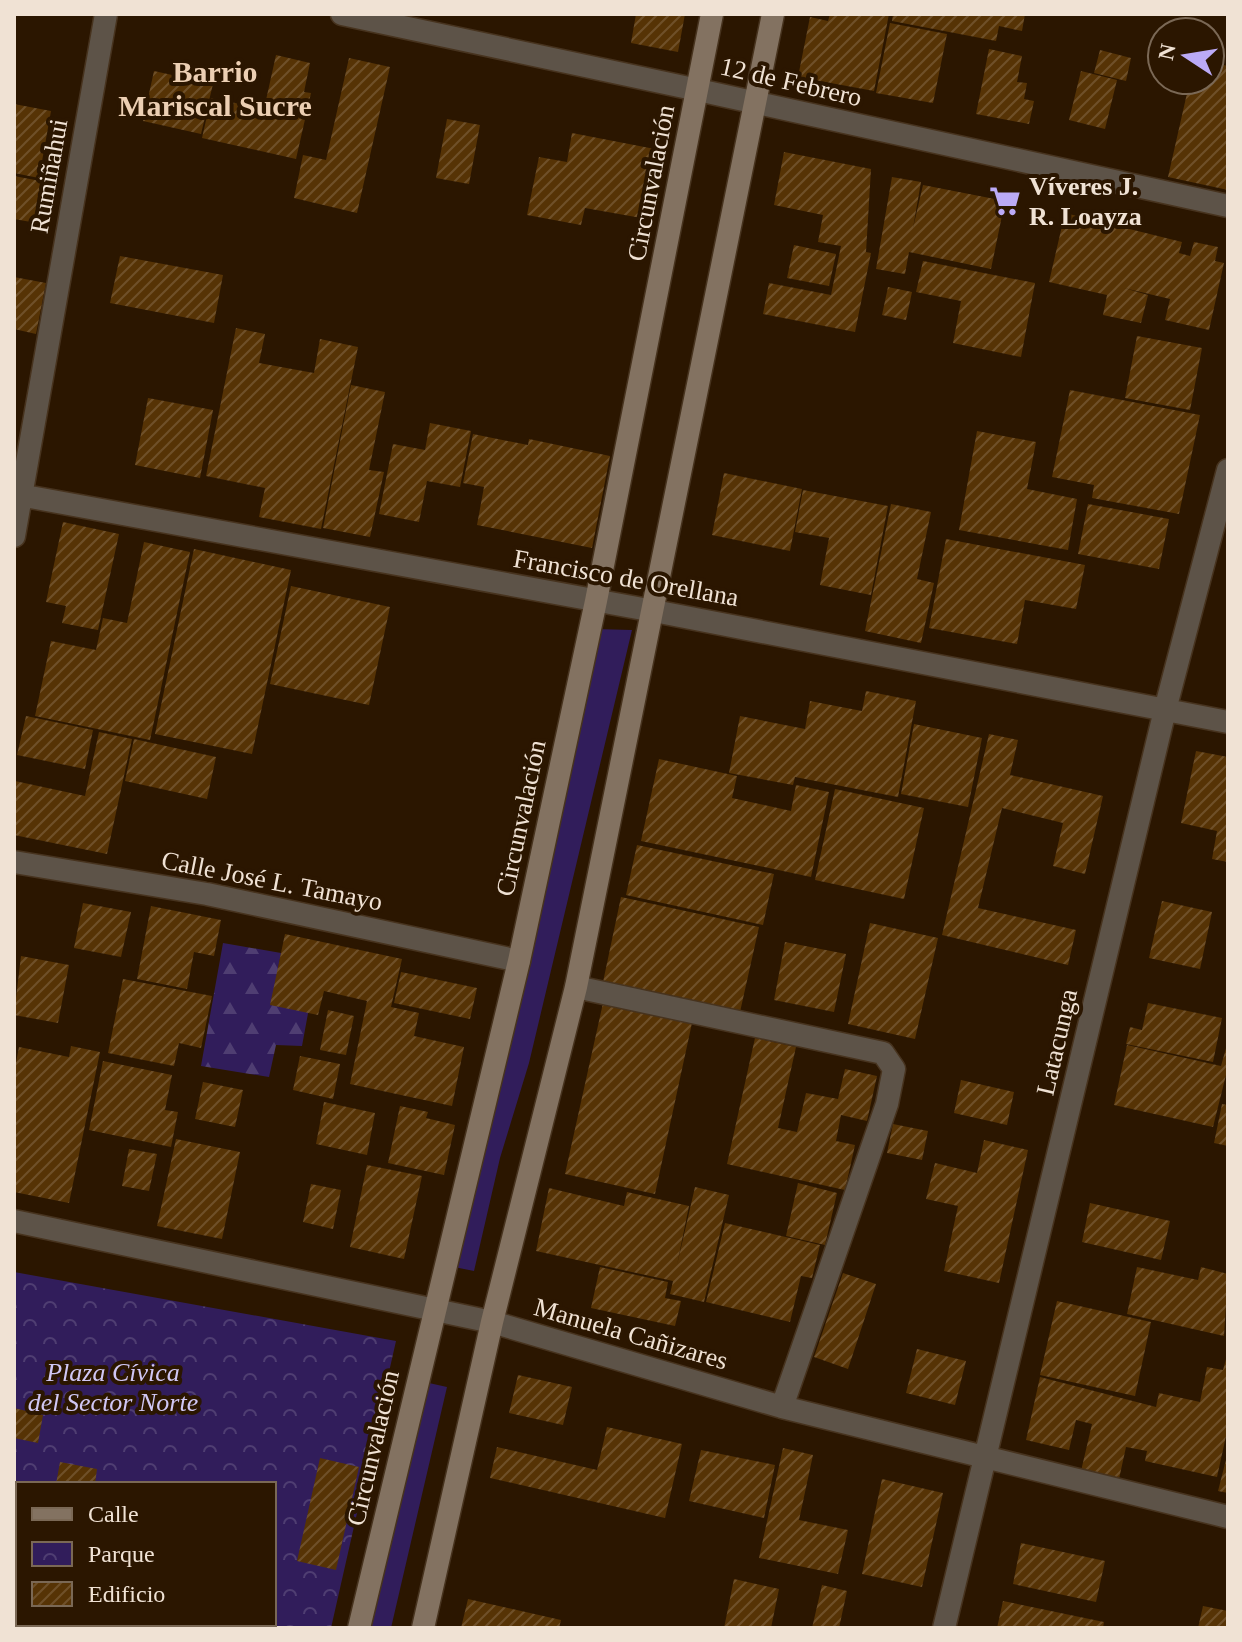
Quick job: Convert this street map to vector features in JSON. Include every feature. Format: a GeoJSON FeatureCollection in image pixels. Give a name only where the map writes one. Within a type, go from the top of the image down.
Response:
{"type":"FeatureCollection","features":[{"type":"Feature","properties":{"kind":"main road","name":"Circunvalación"},"geometry":{"type":"LineString","coordinates":[[359,1628],[519,961],[596,601],[712,14]]}},
{"type":"Feature","properties":{"kind":"main road"},"geometry":{"type":"LineString","coordinates":[[423,1628],[492,1322],[576,987],[773,14]]}},
{"type":"Feature","properties":{"kind":"street","name":"Rumiñahui"},"geometry":{"type":"LineString","coordinates":[[14,536],[18,495],[106,14]]}},
{"type":"Feature","properties":{"kind":"street","name":"12 de Febrero"},"geometry":{"type":"LineString","coordinates":[[342,14],[422,21],[757,104],[1228,206]]}},
{"type":"Feature","properties":{"kind":"street","name":"Latacunga"},"geometry":{"type":"LineString","coordinates":[[944,1628],[1165,710],[1228,470]]}},
{"type":"Feature","properties":{"kind":"street","name":"Francisco de Orellana"},"geometry":{"type":"LineString","coordinates":[[18,495],[654,611],[1228,722]]}},
{"type":"Feature","properties":{"kind":"street","name":"Calle José L. Tamayo"},"geometry":{"type":"LineString","coordinates":[[14,862],[207,894],[519,961]]}},
{"type":"Feature","properties":{"kind":"street"},"geometry":{"type":"LineString","coordinates":[[576,987],[883,1053],[894,1069],[887,1104],[782,1407]]}},
{"type":"Feature","properties":{"kind":"street","name":"Manuela Cañizares"},"geometry":{"type":"LineString","coordinates":[[14,1221],[492,1322],[782,1407],[1228,1517]]}},
{"type":"Feature","properties":{"kind":"green space"},"geometry":{"type":"Polygon","coordinates":[[[595,629],[632,630],[529,1063],[500,1158],[474,1271],[444,1265],[595,629]]]}},
{"type":"Feature","properties":{"kind":"green space"},"geometry":{"type":"Polygon","coordinates":[[[223,943],[281,953],[274,990],[311,997],[302,1046],[276,1045],[269,1077],[201,1066],[223,943]]]}},
{"type":"Feature","properties":{"kind":"green space","name":"Plaza Cívica del Sector Norte"},"geometry":{"type":"Polygon","coordinates":[[[14,1272],[396,1341],[331,1628],[14,1628],[14,1272]]]}},
{"type":"Feature","properties":{"kind":"green space"},"geometry":{"type":"Polygon","coordinates":[[[420,1381],[447,1387],[391,1628],[360,1628],[420,1381]]]}},
{"type":"Feature","properties":{"kind":"building"},"geometry":{"type":"Polygon","coordinates":[[[636,14],[685,14],[678,52],[631,43],[636,14]]]}},
{"type":"Feature","properties":{"kind":"building"},"geometry":{"type":"Polygon","coordinates":[[[830,14],[889,14],[874,91],[798,77],[810,17],[828,21],[830,14]]]}},
{"type":"Feature","properties":{"kind":"building"},"geometry":{"type":"Polygon","coordinates":[[[893,14],[1025,14],[1022,31],[999,26],[996,41],[892,21],[893,14]]]}},
{"type":"Feature","properties":{"kind":"building"},"geometry":{"type":"Polygon","coordinates":[[[890,23],[947,34],[933,103],[876,93],[890,23]]]}},
{"type":"Feature","properties":{"kind":"building"},"geometry":{"type":"Polygon","coordinates":[[[989,49],[1022,56],[1017,82],[1027,83],[1024,99],[1034,101],[1029,124],[976,114],[989,49]]]}},
{"type":"Feature","properties":{"kind":"building"},"geometry":{"type":"Polygon","coordinates":[[[1100,50],[1131,58],[1126,81],[1094,73],[1100,50]]]}},
{"type":"Feature","properties":{"kind":"building"},"geometry":{"type":"Polygon","coordinates":[[[276,55],[310,63],[304,92],[311,93],[296,159],[202,138],[211,98],[264,109],[276,55]]]}},
{"type":"Feature","properties":{"kind":"building"},"geometry":{"type":"Polygon","coordinates":[[[349,58],[390,67],[357,213],[294,198],[303,155],[326,160],[349,58]]]}},
{"type":"Feature","properties":{"kind":"building"},"geometry":{"type":"Polygon","coordinates":[[[1228,66],[1228,190],[1168,177],[1186,96],[1226,96],[1228,66]]]}},
{"type":"Feature","properties":{"kind":"building"},"geometry":{"type":"Polygon","coordinates":[[[154,71],[213,84],[201,134],[143,121],[154,71]]]}},
{"type":"Feature","properties":{"kind":"building"},"geometry":{"type":"Polygon","coordinates":[[[1081,71],[1117,80],[1105,129],[1069,120],[1081,71]]]}},
{"type":"Feature","properties":{"kind":"building"},"geometry":{"type":"Polygon","coordinates":[[[14,104],[51,111],[39,178],[14,173],[14,104]]]}},
{"type":"Feature","properties":{"kind":"building"},"geometry":{"type":"Polygon","coordinates":[[[447,119],[480,125],[469,184],[436,178],[447,119]]]}},
{"type":"Feature","properties":{"kind":"building"},"geometry":{"type":"Polygon","coordinates":[[[572,133],[660,150],[647,219],[585,208],[581,225],[527,215],[539,157],[567,162],[572,133]]]}},
{"type":"Feature","properties":{"kind":"building"},"geometry":{"type":"Polygon","coordinates":[[[784,152],[871,169],[866,252],[871,253],[855,332],[763,314],[769,283],[831,295],[841,246],[818,242],[823,215],[774,205],[784,152]]]}},
{"type":"Feature","properties":{"kind":"building"},"geometry":{"type":"Polygon","coordinates":[[[14,176],[56,184],[48,225],[14,219],[14,176]]]}},
{"type":"Feature","properties":{"kind":"building"},"geometry":{"type":"Polygon","coordinates":[[[892,177],[921,182],[913,228],[923,185],[1005,201],[991,269],[909,252],[905,274],[876,269],[892,177]]]}},
{"type":"Feature","properties":{"kind":"building"},"geometry":{"type":"Polygon","coordinates":[[[1065,213],[1182,242],[1179,253],[1190,256],[1194,242],[1218,247],[1215,261],[1224,263],[1209,330],[1165,320],[1170,299],[1124,288],[1148,295],[1141,323],[1103,315],[1107,295],[1049,282],[1065,213]]]}},
{"type":"Feature","properties":{"kind":"building"},"geometry":{"type":"Polygon","coordinates":[[[794,245],[836,254],[829,286],[787,278],[794,245]]]}},
{"type":"Feature","properties":{"kind":"building"},"geometry":{"type":"Polygon","coordinates":[[[120,256],[223,275],[214,323],[110,303],[120,256]]]}},
{"type":"Feature","properties":{"kind":"building"},"geometry":{"type":"Polygon","coordinates":[[[923,261],[1035,283],[1021,357],[953,343],[961,301],[916,292],[923,261]]]}},
{"type":"Feature","properties":{"kind":"building"},"geometry":{"type":"Polygon","coordinates":[[[14,277],[46,283],[36,334],[14,329],[14,277]]]}},
{"type":"Feature","properties":{"kind":"building"},"geometry":{"type":"Polygon","coordinates":[[[888,287],[912,292],[906,320],[882,315],[888,287]]]}},
{"type":"Feature","properties":{"kind":"building"},"geometry":{"type":"Polygon","coordinates":[[[236,328],[265,334],[259,363],[314,373],[320,339],[358,347],[321,529],[259,517],[265,488],[206,476],[236,328]]]}},
{"type":"Feature","properties":{"kind":"building"},"geometry":{"type":"Polygon","coordinates":[[[1137,336],[1202,348],[1190,410],[1125,398],[1137,336]]]}},
{"type":"Feature","properties":{"kind":"building"},"geometry":{"type":"Polygon","coordinates":[[[351,385],[385,392],[369,470],[384,472],[370,537],[323,528],[351,385]]]}},
{"type":"Feature","properties":{"kind":"building"},"geometry":{"type":"Polygon","coordinates":[[[1070,390],[1200,415],[1179,514],[1092,498],[1094,485],[1052,477],[1070,390]]]}},
{"type":"Feature","properties":{"kind":"building"},"geometry":{"type":"Polygon","coordinates":[[[148,398],[213,410],[200,478],[135,465],[148,398]]]}},
{"type":"Feature","properties":{"kind":"building"},"geometry":{"type":"Polygon","coordinates":[[[430,423],[471,431],[460,487],[427,481],[419,522],[379,514],[393,444],[425,450],[430,423]]]}},
{"type":"Feature","properties":{"kind":"building"},"geometry":{"type":"Polygon","coordinates":[[[977,431],[1036,442],[1027,489],[1077,499],[1068,550],[959,530],[977,431]]]}},
{"type":"Feature","properties":{"kind":"building"},"geometry":{"type":"Polygon","coordinates":[[[473,434],[528,445],[529,439],[610,456],[592,548],[477,525],[484,487],[463,483],[473,434]]]}},
{"type":"Feature","properties":{"kind":"building"},"geometry":{"type":"Polygon","coordinates":[[[724,473],[802,489],[790,551],[712,535],[724,473]]]}},
{"type":"Feature","properties":{"kind":"building"},"geometry":{"type":"Polygon","coordinates":[[[803,490],[888,506],[871,595],[820,585],[829,538],[795,532],[803,490]]]}},
{"type":"Feature","properties":{"kind":"building"},"geometry":{"type":"Polygon","coordinates":[[[891,504],[931,512],[917,579],[934,583],[921,643],[865,631],[891,504]]]}},
{"type":"Feature","properties":{"kind":"building"},"geometry":{"type":"Polygon","coordinates":[[[1088,504],[1169,519],[1159,569],[1078,554],[1088,504]]]}},
{"type":"Feature","properties":{"kind":"building"},"geometry":{"type":"Polygon","coordinates":[[[63,522],[119,534],[98,630],[62,623],[66,606],[46,602],[63,522]]]}},
{"type":"Feature","properties":{"kind":"building"},"geometry":{"type":"Polygon","coordinates":[[[946,539],[1085,565],[1076,609],[1025,600],[1017,644],[929,628],[946,539]]]}},
{"type":"Feature","properties":{"kind":"building"},"geometry":{"type":"Polygon","coordinates":[[[144,542],[190,552],[150,740],[35,716],[51,641],[96,650],[103,618],[127,623],[144,542]]]}},
{"type":"Feature","properties":{"kind":"building"},"geometry":{"type":"Polygon","coordinates":[[[194,549],[291,570],[252,754],[155,734],[194,549]]]}},
{"type":"Feature","properties":{"kind":"building"},"geometry":{"type":"Polygon","coordinates":[[[291,586],[390,607],[369,705],[270,684],[291,586]]]}},
{"type":"Feature","properties":{"kind":"building"},"geometry":{"type":"Polygon","coordinates":[[[866,691],[916,701],[898,797],[795,777],[793,785],[729,773],[740,716],[805,729],[810,701],[862,711],[866,691]]]}},
{"type":"Feature","properties":{"kind":"building"},"geometry":{"type":"Polygon","coordinates":[[[26,716],[93,730],[85,769],[17,755],[26,716]]]}},
{"type":"Feature","properties":{"kind":"building"},"geometry":{"type":"Polygon","coordinates":[[[914,724],[982,738],[968,807],[901,794],[914,724]]]}},
{"type":"Feature","properties":{"kind":"building"},"geometry":{"type":"Polygon","coordinates":[[[99,732],[132,739],[107,854],[14,835],[15,781],[85,796],[99,732]]]}},
{"type":"Feature","properties":{"kind":"building"},"geometry":{"type":"Polygon","coordinates":[[[989,734],[1018,740],[1010,775],[1103,796],[1085,874],[1053,866],[1063,823],[1002,808],[978,908],[1076,930],[1068,965],[942,935],[989,734]]]}},
{"type":"Feature","properties":{"kind":"building"},"geometry":{"type":"Polygon","coordinates":[[[134,739],[216,757],[207,799],[125,781],[134,739]]]}},
{"type":"Feature","properties":{"kind":"building"},"geometry":{"type":"Polygon","coordinates":[[[1196,751],[1228,757],[1228,862],[1212,859],[1217,831],[1181,823],[1196,751]]]}},
{"type":"Feature","properties":{"kind":"building"},"geometry":{"type":"Polygon","coordinates":[[[659,759],[737,776],[732,798],[791,811],[796,785],[829,792],[811,877],[641,841],[659,759]]]}},
{"type":"Feature","properties":{"kind":"building"},"geometry":{"type":"Polygon","coordinates":[[[835,789],[924,808],[904,899],[815,880],[835,789]]]}},
{"type":"Feature","properties":{"kind":"building"},"geometry":{"type":"Polygon","coordinates":[[[637,845],[774,874],[763,925],[626,895],[637,845]]]}},
{"type":"Feature","properties":{"kind":"building"},"geometry":{"type":"Polygon","coordinates":[[[621,897],[759,927],[740,1012],[603,982],[621,897]]]}},
{"type":"Feature","properties":{"kind":"building"},"geometry":{"type":"Polygon","coordinates":[[[1162,901],[1212,912],[1200,969],[1149,958],[1162,901]]]}},
{"type":"Feature","properties":{"kind":"building"},"geometry":{"type":"Polygon","coordinates":[[[83,903],[131,912],[121,957],[74,948],[83,903]]]}},
{"type":"Feature","properties":{"kind":"building"},"geometry":{"type":"Polygon","coordinates":[[[151,906],[221,920],[214,956],[194,952],[187,989],[137,979],[151,906]]]}},
{"type":"Feature","properties":{"kind":"building"},"geometry":{"type":"Polygon","coordinates":[[[870,923],[938,938],[915,1039],[848,1024],[870,923]]]}},
{"type":"Feature","properties":{"kind":"building"},"geometry":{"type":"Polygon","coordinates":[[[285,934],[402,959],[391,1007],[419,1013],[414,1036],[464,1047],[452,1106],[350,1084],[367,1001],[324,991],[318,1015],[270,1005],[285,934]]]}},
{"type":"Feature","properties":{"kind":"building"},"geometry":{"type":"Polygon","coordinates":[[[785,942],[846,954],[834,1012],[774,1000],[785,942]]]}},
{"type":"Feature","properties":{"kind":"building"},"geometry":{"type":"Polygon","coordinates":[[[21,956],[69,965],[58,1023],[14,1015],[21,956]]]}},
{"type":"Feature","properties":{"kind":"building"},"geometry":{"type":"Polygon","coordinates":[[[401,972],[477,988],[470,1019],[394,1003],[401,972]]]}},
{"type":"Feature","properties":{"kind":"building"},"geometry":{"type":"Polygon","coordinates":[[[123,979],[212,996],[201,1048],[179,1043],[174,1066],[108,1053],[123,979]]]}},
{"type":"Feature","properties":{"kind":"building"},"geometry":{"type":"Polygon","coordinates":[[[603,1003],[692,1023],[655,1194],[565,1174],[603,1003]]]}},
{"type":"Feature","properties":{"kind":"building"},"geometry":{"type":"Polygon","coordinates":[[[1148,1003],[1222,1018],[1213,1062],[1126,1044],[1130,1027],[1142,1030],[1148,1003]]]}},
{"type":"Feature","properties":{"kind":"building"},"geometry":{"type":"Polygon","coordinates":[[[328,1010],[354,1016],[346,1055],[320,1050],[328,1010]]]}},
{"type":"Feature","properties":{"kind":"building"},"geometry":{"type":"Polygon","coordinates":[[[755,1038],[796,1047],[778,1128],[797,1132],[806,1093],[838,1099],[845,1069],[877,1076],[867,1121],[841,1115],[836,1141],[855,1145],[845,1190],[727,1164],[755,1038]]]}},
{"type":"Feature","properties":{"kind":"building"},"geometry":{"type":"Polygon","coordinates":[[[1228,1041],[1228,1067],[1213,1127],[1114,1105],[1127,1045],[1221,1066],[1228,1041]]]}},
{"type":"Feature","properties":{"kind":"building"},"geometry":{"type":"Polygon","coordinates":[[[71,1046],[100,1052],[69,1203],[14,1192],[14,1073],[19,1047],[69,1057],[71,1046]]]}},
{"type":"Feature","properties":{"kind":"building"},"geometry":{"type":"Polygon","coordinates":[[[300,1056],[340,1064],[333,1099],[293,1090],[300,1056]]]}},
{"type":"Feature","properties":{"kind":"building"},"geometry":{"type":"Polygon","coordinates":[[[103,1061],[172,1075],[165,1110],[178,1112],[171,1147],[89,1130],[103,1061]]]}},
{"type":"Feature","properties":{"kind":"building"},"geometry":{"type":"Polygon","coordinates":[[[961,1080],[1014,1092],[1007,1125],[954,1113],[961,1080]]]}},
{"type":"Feature","properties":{"kind":"building"},"geometry":{"type":"Polygon","coordinates":[[[203,1082],[243,1090],[235,1127],[195,1119],[203,1082]]]}},
{"type":"Feature","properties":{"kind":"building"},"geometry":{"type":"Polygon","coordinates":[[[324,1102],[375,1113],[367,1155],[316,1144],[324,1102]]]}},
{"type":"Feature","properties":{"kind":"building"},"geometry":{"type":"Polygon","coordinates":[[[1222,1104],[1228,1105],[1228,1146],[1214,1143],[1222,1104]]]}},
{"type":"Feature","properties":{"kind":"building"},"geometry":{"type":"Polygon","coordinates":[[[400,1106],[428,1112],[426,1118],[455,1125],[444,1175],[388,1163],[400,1106]]]}},
{"type":"Feature","properties":{"kind":"building"},"geometry":{"type":"Polygon","coordinates":[[[893,1124],[928,1131],[922,1160],[887,1153],[893,1124]]]}},
{"type":"Feature","properties":{"kind":"building"},"geometry":{"type":"Polygon","coordinates":[[[176,1139],[240,1152],[222,1239],[157,1226],[176,1139]]]}},
{"type":"Feature","properties":{"kind":"building"},"geometry":{"type":"Polygon","coordinates":[[[984,1140],[1028,1150],[999,1283],[944,1271],[958,1206],[926,1199],[935,1163],[977,1173],[984,1140]]]}},
{"type":"Feature","properties":{"kind":"building"},"geometry":{"type":"Polygon","coordinates":[[[129,1149],[157,1154],[149,1191],[122,1186],[129,1149]]]}},
{"type":"Feature","properties":{"kind":"building"},"geometry":{"type":"Polygon","coordinates":[[[367,1165],[422,1176],[404,1259],[350,1247],[367,1165]]]}},
{"type":"Feature","properties":{"kind":"building"},"geometry":{"type":"Polygon","coordinates":[[[798,1183],[837,1193],[825,1245],[786,1236],[798,1183]]]}},
{"type":"Feature","properties":{"kind":"building"},"geometry":{"type":"Polygon","coordinates":[[[311,1184],[341,1190],[333,1229],[303,1222],[311,1184]]]}},
{"type":"Feature","properties":{"kind":"building"},"geometry":{"type":"Polygon","coordinates":[[[695,1187],[729,1195],[704,1302],[670,1294],[673,1281],[536,1251],[549,1188],[624,1206],[627,1192],[689,1206],[677,1265],[695,1187]]]}},
{"type":"Feature","properties":{"kind":"building"},"geometry":{"type":"Polygon","coordinates":[[[1090,1203],[1170,1221],[1161,1260],[1082,1242],[1090,1203]]]}},
{"type":"Feature","properties":{"kind":"building"},"geometry":{"type":"Polygon","coordinates":[[[725,1223],[820,1245],[812,1278],[801,1276],[790,1322],[706,1302],[725,1223]]]}},
{"type":"Feature","properties":{"kind":"building"},"geometry":{"type":"Polygon","coordinates":[[[600,1267],[668,1282],[665,1298],[681,1301],[675,1326],[591,1308],[600,1267]]]}},
{"type":"Feature","properties":{"kind":"building"},"geometry":{"type":"Polygon","coordinates":[[[1137,1267],[1198,1280],[1201,1267],[1228,1274],[1224,1336],[1127,1314],[1137,1267]]]}},
{"type":"Feature","properties":{"kind":"building"},"geometry":{"type":"Polygon","coordinates":[[[843,1273],[876,1284],[848,1369],[814,1357],[843,1273]]]}},
{"type":"Feature","properties":{"kind":"building"},"geometry":{"type":"Polygon","coordinates":[[[1057,1301],[1151,1322],[1135,1396],[1040,1375],[1057,1301]]]}},
{"type":"Feature","properties":{"kind":"building"},"geometry":{"type":"Polygon","coordinates":[[[917,1349],[966,1361],[955,1405],[906,1393],[917,1349]]]}},
{"type":"Feature","properties":{"kind":"building"},"geometry":{"type":"Polygon","coordinates":[[[1228,1352],[1228,1427],[1217,1477],[1145,1461],[1147,1451],[1126,1447],[1119,1479],[1081,1471],[1092,1424],[1076,1420],[1069,1450],[1026,1440],[1040,1377],[1156,1407],[1159,1393],[1200,1402],[1207,1367],[1223,1370],[1228,1352]]]}},
{"type":"Feature","properties":{"kind":"building"},"geometry":{"type":"Polygon","coordinates":[[[518,1375],[572,1387],[563,1425],[509,1413],[518,1375]]]}},
{"type":"Feature","properties":{"kind":"building"},"geometry":{"type":"Polygon","coordinates":[[[14,1408],[43,1415],[38,1443],[14,1438],[14,1408]]]}},
{"type":"Feature","properties":{"kind":"building"},"geometry":{"type":"Polygon","coordinates":[[[607,1427],[682,1444],[665,1518],[490,1478],[497,1447],[597,1470],[607,1427]]]}},
{"type":"Feature","properties":{"kind":"building"},"geometry":{"type":"Polygon","coordinates":[[[783,1448],[813,1455],[799,1520],[848,1530],[838,1574],[759,1558],[783,1448]]]}},
{"type":"Feature","properties":{"kind":"building"},"geometry":{"type":"Polygon","coordinates":[[[701,1450],[775,1465],[764,1518],[689,1501],[701,1450]]]}},
{"type":"Feature","properties":{"kind":"building"},"geometry":{"type":"Polygon","coordinates":[[[1228,1452],[1228,1493],[1218,1491],[1228,1452]]]}},
{"type":"Feature","properties":{"kind":"building"},"geometry":{"type":"Polygon","coordinates":[[[320,1458],[359,1467],[336,1570],[297,1561],[320,1458]]]}},
{"type":"Feature","properties":{"kind":"building"},"geometry":{"type":"Polygon","coordinates":[[[60,1462],[97,1469],[95,1482],[56,1482],[60,1462]]]}},
{"type":"Feature","properties":{"kind":"building"},"geometry":{"type":"Polygon","coordinates":[[[882,1479],[943,1493],[922,1587],[862,1574],[882,1479]]]}},
{"type":"Feature","properties":{"kind":"building"},"geometry":{"type":"Polygon","coordinates":[[[1021,1543],[1105,1561],[1096,1602],[1013,1584],[1021,1543]]]}},
{"type":"Feature","properties":{"kind":"building"},"geometry":{"type":"Polygon","coordinates":[[[734,1579],[779,1589],[771,1628],[724,1628],[734,1579]]]}},
{"type":"Feature","properties":{"kind":"building"},"geometry":{"type":"Polygon","coordinates":[[[822,1585],[847,1591],[839,1628],[812,1628],[822,1585]]]}},
{"type":"Feature","properties":{"kind":"building"},"geometry":{"type":"Polygon","coordinates":[[[468,1599],[561,1620],[559,1628],[461,1628],[468,1599]]]}},
{"type":"Feature","properties":{"kind":"building"},"geometry":{"type":"Polygon","coordinates":[[[1003,1601],[1104,1622],[1103,1628],[997,1628],[1003,1601]]]}},
{"type":"Feature","properties":{"kind":"building"},"geometry":{"type":"Polygon","coordinates":[[[1203,1606],[1228,1611],[1228,1628],[1198,1628],[1203,1606]]]}},
{"type":"Feature","properties":{"kind":"place","name":"Víveres J. R. Loayza"},"geometry":{"type":"Point","coordinates":[1005,201]}},
{"type":"Feature","properties":{"kind":"district","name":"Barrio Mariscal Sucre"},"geometry":{"type":"Point","coordinates":[215,88]}}]}
